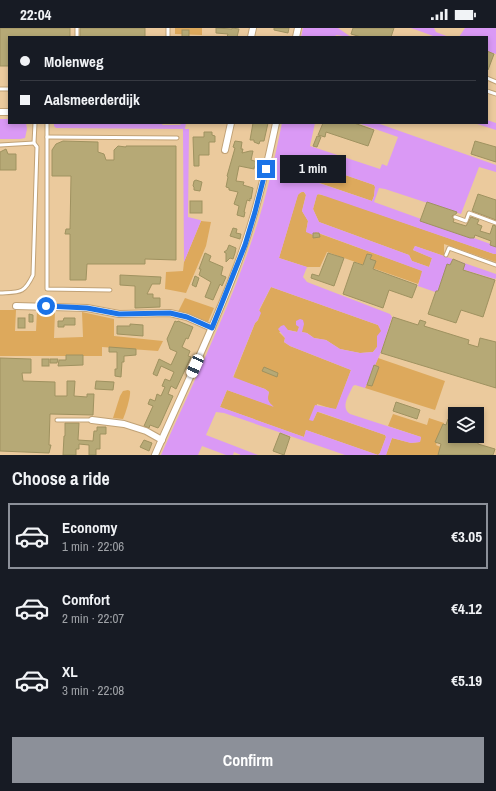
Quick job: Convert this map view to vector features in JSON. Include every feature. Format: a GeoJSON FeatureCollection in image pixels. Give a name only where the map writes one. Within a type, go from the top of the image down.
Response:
{"type":"FeatureCollection","features":[{"type":"Feature","properties":{"kind":"street"},"geometry":{"type":"LineString","coordinates":[[224,150],[231,124]]}},
{"type":"Feature","properties":{"kind":"street"},"geometry":{"type":"LineString","coordinates":[[155,455],[212,328],[238,264],[255,212],[276,124]]}},
{"type":"Feature","properties":{"kind":"street"},"geometry":{"type":"LineString","coordinates":[[16,306],[87,308],[119,314],[170,313],[187,317],[212,328]]}},
{"type":"Feature","properties":{"kind":"street"},"geometry":{"type":"LineString","coordinates":[[92,420],[124,424],[146,431],[162,440]]}},
{"type":"Feature","properties":{"kind":"lane"},"geometry":{"type":"LineString","coordinates":[[0,293],[20,292],[28,285],[33,275],[37,147],[34,143],[35,124]]}},
{"type":"Feature","properties":{"kind":"lane"},"geometry":{"type":"LineString","coordinates":[[47,124],[47,289],[110,290]]}},
{"type":"Feature","properties":{"kind":"lane"},"geometry":{"type":"LineString","coordinates":[[47,137],[177,138]]}},
{"type":"Feature","properties":{"kind":"lane"},"geometry":{"type":"LineString","coordinates":[[0,145],[34,143]]}},
{"type":"Feature","properties":{"kind":"lane"},"geometry":{"type":"LineString","coordinates":[[455,218],[466,221],[469,213],[496,223]]}},
{"type":"Feature","properties":{"kind":"lane"},"geometry":{"type":"LineString","coordinates":[[446,255],[449,248],[496,265]]}},
{"type":"Feature","properties":{"kind":"lane"},"geometry":{"type":"LineString","coordinates":[[57,420],[92,420]]}},
{"type":"Feature","properties":{"kind":"shaded area"},"geometry":{"type":"Polygon","coordinates":[[[175,28],[202,28],[202,35],[175,34],[175,28]]]}},
{"type":"Feature","properties":{"kind":"shaded area"},"geometry":{"type":"Polygon","coordinates":[[[303,28],[338,28],[350,36],[336,35],[301,36],[303,28]]]}},
{"type":"Feature","properties":{"kind":"shaded area"},"geometry":{"type":"Polygon","coordinates":[[[411,28],[434,28],[436,32],[446,36],[433,36],[411,28]]]}},
{"type":"Feature","properties":{"kind":"shaded area"},"geometry":{"type":"Polygon","coordinates":[[[465,28],[496,28],[496,54],[488,51],[488,36],[460,36],[465,28]]]}},
{"type":"Feature","properties":{"kind":"shaded area"},"geometry":{"type":"Polygon","coordinates":[[[0,119],[8,119],[8,124],[26,124],[27,129],[25,138],[0,139],[0,119]]]}},
{"type":"Feature","properties":{"kind":"shaded area"},"geometry":{"type":"Polygon","coordinates":[[[488,120],[496,123],[496,130],[477,124],[488,124],[488,120]]]}},
{"type":"Feature","properties":{"kind":"shaded area"},"geometry":{"type":"Polygon","coordinates":[[[54,124],[186,124],[185,129],[189,129],[188,217],[201,221],[184,262],[183,129],[56,128],[54,124]]]}},
{"type":"Feature","properties":{"kind":"shaded area"},"geometry":{"type":"Polygon","coordinates":[[[282,124],[315,124],[310,146],[380,169],[382,164],[387,166],[398,137],[361,124],[380,124],[496,165],[496,172],[479,167],[461,214],[379,188],[374,202],[496,246],[496,254],[319,194],[317,195],[313,209],[319,222],[409,255],[412,261],[429,267],[432,258],[413,250],[415,246],[496,274],[495,279],[448,265],[438,293],[418,286],[422,271],[316,232],[313,235],[306,232],[308,221],[302,211],[306,195],[304,192],[301,192],[298,195],[279,258],[307,267],[303,277],[307,282],[390,314],[392,317],[381,352],[365,388],[355,385],[353,386],[346,401],[346,408],[350,414],[421,437],[420,442],[411,443],[392,438],[386,455],[378,455],[345,455],[224,413],[216,412],[206,435],[258,455],[241,455],[234,452],[233,455],[226,455],[202,446],[198,455],[161,455],[233,293],[262,209],[282,124]],[[308,159],[303,180],[309,183],[310,180],[372,201],[374,196],[374,185],[316,165],[317,161],[308,159]],[[271,287],[259,310],[261,313],[255,323],[233,377],[265,389],[269,392],[268,401],[274,407],[227,390],[220,407],[304,437],[306,430],[378,455],[386,437],[385,435],[319,412],[317,412],[313,421],[309,420],[315,405],[336,409],[351,370],[290,346],[284,342],[285,338],[278,329],[284,325],[288,330],[297,332],[299,327],[296,325],[296,321],[300,319],[303,320],[304,324],[302,332],[307,333],[314,338],[326,340],[340,349],[360,353],[373,352],[377,347],[377,336],[381,331],[378,325],[271,287]]]}},
{"type":"Feature","properties":{"kind":"shaded area"},"geometry":{"type":"Polygon","coordinates":[[[307,159],[317,161],[316,165],[374,185],[374,196],[372,201],[311,180],[309,183],[303,180],[307,159]]]}},
{"type":"Feature","properties":{"kind":"shaded area"},"geometry":{"type":"Polygon","coordinates":[[[302,192],[306,195],[302,211],[308,221],[306,232],[315,232],[423,271],[418,284],[327,252],[320,267],[307,267],[279,258],[298,194],[302,192]]]}},
{"type":"Feature","properties":{"kind":"shaded area"},"geometry":{"type":"Polygon","coordinates":[[[317,194],[327,196],[496,254],[496,262],[444,244],[444,256],[415,246],[413,250],[432,258],[429,267],[412,261],[409,255],[319,222],[313,209],[317,194]]]}},
{"type":"Feature","properties":{"kind":"shaded area"},"geometry":{"type":"Polygon","coordinates":[[[201,221],[211,222],[206,246],[186,293],[165,289],[166,272],[183,271],[184,262],[201,221]]]}},
{"type":"Feature","properties":{"kind":"shaded area"},"geometry":{"type":"Polygon","coordinates":[[[271,287],[378,325],[382,331],[377,342],[377,347],[373,352],[360,353],[340,349],[326,340],[314,338],[307,333],[301,332],[299,327],[298,332],[288,330],[279,332],[285,338],[284,342],[290,346],[351,370],[336,410],[317,404],[313,421],[318,412],[385,435],[386,437],[378,455],[306,430],[304,437],[220,407],[227,390],[273,406],[268,400],[269,392],[265,389],[233,378],[255,323],[258,320],[259,311],[271,287]]]}},
{"type":"Feature","properties":{"kind":"shaded area"},"geometry":{"type":"Polygon","coordinates":[[[185,298],[214,308],[208,322],[178,312],[185,298]]]}},
{"type":"Feature","properties":{"kind":"shaded area"},"geometry":{"type":"Polygon","coordinates":[[[0,310],[16,310],[15,331],[36,331],[37,311],[55,311],[54,338],[83,337],[82,312],[114,319],[114,336],[163,341],[158,351],[102,347],[102,356],[0,356],[0,310]]]}},
{"type":"Feature","properties":{"kind":"shaded area"},"geometry":{"type":"Polygon","coordinates":[[[378,358],[445,381],[435,410],[365,388],[378,358]]]}},
{"type":"Feature","properties":{"kind":"shaded area"},"geometry":{"type":"Polygon","coordinates":[[[123,391],[130,391],[130,397],[123,419],[113,418],[120,396],[123,391]]]}},
{"type":"Feature","properties":{"kind":"shaded area"},"geometry":{"type":"Polygon","coordinates":[[[393,414],[427,425],[429,418],[444,423],[436,445],[443,448],[441,455],[386,455],[392,438],[411,443],[420,442],[421,437],[388,426],[393,414]]]}},
{"type":"Feature","properties":{"kind":"building"},"geometry":{"type":"Polygon","coordinates":[[[0,28],[70,28],[70,36],[8,36],[8,66],[0,66],[0,28]]]}},
{"type":"Feature","properties":{"kind":"building"},"geometry":{"type":"Polygon","coordinates":[[[80,28],[145,28],[145,36],[80,36],[80,28]]]}},
{"type":"Feature","properties":{"kind":"building"},"geometry":{"type":"Polygon","coordinates":[[[216,28],[239,29],[237,36],[227,36],[228,34],[216,33],[216,28]]]}},
{"type":"Feature","properties":{"kind":"building"},"geometry":{"type":"Polygon","coordinates":[[[274,28],[289,28],[288,33],[274,30],[274,28]]]}},
{"type":"Feature","properties":{"kind":"building"},"geometry":{"type":"Polygon","coordinates":[[[353,28],[394,28],[391,36],[358,36],[351,34],[353,28]]]}},
{"type":"Feature","properties":{"kind":"building"},"geometry":{"type":"Polygon","coordinates":[[[182,30],[189,30],[189,36],[182,36],[182,30]]]}},
{"type":"Feature","properties":{"kind":"building"},"geometry":{"type":"Polygon","coordinates":[[[488,51],[494,54],[488,70],[488,51]]]}},
{"type":"Feature","properties":{"kind":"building"},"geometry":{"type":"Polygon","coordinates":[[[253,124],[268,124],[264,141],[260,141],[259,144],[254,142],[254,140],[250,140],[253,124]]]}},
{"type":"Feature","properties":{"kind":"building"},"geometry":{"type":"Polygon","coordinates":[[[323,124],[357,124],[374,130],[368,146],[326,132],[325,137],[318,135],[323,124]]]}},
{"type":"Feature","properties":{"kind":"building"},"geometry":{"type":"Polygon","coordinates":[[[204,132],[212,132],[212,135],[215,136],[215,142],[209,142],[209,155],[199,155],[199,166],[194,166],[193,137],[204,137],[204,132]]]}},
{"type":"Feature","properties":{"kind":"building"},"geometry":{"type":"Polygon","coordinates":[[[317,136],[321,137],[317,147],[313,146],[317,136]]]}},
{"type":"Feature","properties":{"kind":"building"},"geometry":{"type":"Polygon","coordinates":[[[63,141],[98,142],[98,152],[104,154],[106,160],[114,160],[114,150],[118,146],[176,146],[176,260],[145,259],[145,264],[87,264],[86,280],[70,280],[70,234],[65,234],[66,229],[70,229],[71,176],[52,176],[52,150],[56,144],[63,141]]]}},
{"type":"Feature","properties":{"kind":"building"},"geometry":{"type":"Polygon","coordinates":[[[235,141],[242,142],[242,153],[253,151],[251,160],[258,162],[254,169],[239,166],[236,181],[244,182],[243,185],[253,188],[250,201],[247,200],[244,217],[237,215],[239,206],[234,204],[238,192],[229,190],[229,188],[226,187],[227,176],[235,148],[233,147],[235,141]]]}},
{"type":"Feature","properties":{"kind":"building"},"geometry":{"type":"Polygon","coordinates":[[[475,141],[496,147],[496,162],[471,154],[475,141]]]}},
{"type":"Feature","properties":{"kind":"building"},"geometry":{"type":"Polygon","coordinates":[[[6,149],[8,154],[16,154],[16,170],[0,170],[0,152],[6,149]]]}},
{"type":"Feature","properties":{"kind":"building"},"geometry":{"type":"Polygon","coordinates":[[[196,180],[202,182],[200,191],[194,190],[194,181],[196,180]]]}},
{"type":"Feature","properties":{"kind":"building"},"geometry":{"type":"Polygon","coordinates":[[[478,194],[496,200],[496,220],[472,211],[478,194]]]}},
{"type":"Feature","properties":{"kind":"building"},"geometry":{"type":"Polygon","coordinates":[[[190,201],[202,201],[202,213],[190,213],[190,201]]]}},
{"type":"Feature","properties":{"kind":"building"},"geometry":{"type":"Polygon","coordinates":[[[427,202],[457,212],[452,216],[454,220],[453,222],[466,226],[471,217],[479,220],[477,224],[482,226],[480,231],[490,234],[493,225],[496,226],[496,247],[490,245],[491,241],[475,235],[474,238],[470,238],[420,221],[427,202]]]}},
{"type":"Feature","properties":{"kind":"building"},"geometry":{"type":"Polygon","coordinates":[[[233,228],[237,229],[236,233],[241,234],[240,239],[230,236],[233,228]]]}},
{"type":"Feature","properties":{"kind":"building"},"geometry":{"type":"Polygon","coordinates":[[[313,233],[319,233],[320,237],[313,238],[313,233]]]}},
{"type":"Feature","properties":{"kind":"building"},"geometry":{"type":"Polygon","coordinates":[[[229,245],[236,248],[233,259],[230,258],[226,262],[226,253],[224,252],[227,250],[229,245]]]}},
{"type":"Feature","properties":{"kind":"building"},"geometry":{"type":"Polygon","coordinates":[[[205,253],[211,256],[209,261],[223,267],[221,275],[226,277],[222,286],[220,284],[213,300],[205,297],[211,282],[199,275],[201,269],[199,269],[205,253]]]}},
{"type":"Feature","properties":{"kind":"building"},"geometry":{"type":"Polygon","coordinates":[[[328,253],[344,258],[334,286],[311,278],[312,274],[319,276],[328,253]]]}},
{"type":"Feature","properties":{"kind":"building"},"geometry":{"type":"Polygon","coordinates":[[[367,254],[372,255],[370,259],[376,261],[373,269],[417,285],[412,298],[389,290],[383,308],[343,294],[354,262],[363,265],[367,254]]]}},
{"type":"Feature","properties":{"kind":"building"},"geometry":{"type":"Polygon","coordinates":[[[453,259],[465,264],[463,270],[495,280],[483,317],[461,310],[456,323],[428,314],[447,264],[450,265],[453,259]]]}},
{"type":"Feature","properties":{"kind":"building"},"geometry":{"type":"Polygon","coordinates":[[[120,275],[161,277],[160,284],[152,284],[147,294],[153,294],[153,298],[160,298],[160,307],[135,308],[135,286],[120,285],[120,275]]]}},
{"type":"Feature","properties":{"kind":"building"},"geometry":{"type":"Polygon","coordinates":[[[195,276],[199,278],[196,287],[192,285],[195,276]]]}},
{"type":"Feature","properties":{"kind":"building"},"geometry":{"type":"Polygon","coordinates":[[[29,314],[33,315],[33,322],[29,322],[29,314]]]}},
{"type":"Feature","properties":{"kind":"building"},"geometry":{"type":"Polygon","coordinates":[[[393,317],[418,325],[420,320],[426,322],[424,326],[469,340],[468,344],[478,347],[480,338],[496,342],[496,388],[381,353],[393,317]]]}},
{"type":"Feature","properties":{"kind":"building"},"geometry":{"type":"Polygon","coordinates":[[[18,318],[25,318],[25,328],[18,328],[18,318]]]}},
{"type":"Feature","properties":{"kind":"building"},"geometry":{"type":"Polygon","coordinates":[[[64,318],[75,318],[75,325],[64,325],[64,327],[58,327],[58,321],[63,321],[64,318]]]}},
{"type":"Feature","properties":{"kind":"building"},"geometry":{"type":"Polygon","coordinates":[[[175,321],[193,327],[188,339],[186,338],[182,347],[190,351],[188,356],[191,357],[176,389],[171,386],[168,394],[173,396],[160,425],[158,428],[150,425],[149,428],[144,426],[153,406],[148,404],[150,399],[155,401],[157,394],[161,396],[165,387],[162,386],[165,379],[170,381],[174,372],[161,366],[157,376],[153,374],[159,359],[171,365],[177,352],[170,349],[167,339],[175,321]]]}},
{"type":"Feature","properties":{"kind":"building"},"geometry":{"type":"Polygon","coordinates":[[[130,324],[143,325],[143,336],[117,334],[117,326],[130,326],[130,324]]]}},
{"type":"Feature","properties":{"kind":"building"},"geometry":{"type":"Polygon","coordinates":[[[109,347],[136,349],[136,355],[124,356],[121,377],[115,376],[115,369],[117,369],[117,352],[109,352],[109,347]]]}},
{"type":"Feature","properties":{"kind":"building"},"geometry":{"type":"Polygon","coordinates":[[[66,355],[83,355],[83,365],[58,366],[59,360],[66,360],[66,355]]]}},
{"type":"Feature","properties":{"kind":"building"},"geometry":{"type":"Polygon","coordinates":[[[0,358],[31,359],[31,373],[22,373],[23,381],[55,382],[55,396],[67,396],[67,381],[75,381],[74,396],[87,397],[87,394],[94,394],[93,415],[50,414],[49,445],[51,445],[49,453],[0,451],[0,358]]]}},
{"type":"Feature","properties":{"kind":"building"},"geometry":{"type":"Polygon","coordinates":[[[42,359],[49,359],[49,366],[42,366],[42,359]]]}},
{"type":"Feature","properties":{"kind":"building"},"geometry":{"type":"Polygon","coordinates":[[[50,359],[58,359],[57,363],[50,363],[50,359]]]}},
{"type":"Feature","properties":{"kind":"building"},"geometry":{"type":"Polygon","coordinates":[[[374,365],[379,367],[372,386],[367,385],[374,365]]]}},
{"type":"Feature","properties":{"kind":"building"},"geometry":{"type":"Polygon","coordinates":[[[264,367],[278,373],[277,377],[262,371],[264,367]]]}},
{"type":"Feature","properties":{"kind":"building"},"geometry":{"type":"Polygon","coordinates":[[[96,381],[114,382],[113,390],[95,389],[96,381]]]}},
{"type":"Feature","properties":{"kind":"building"},"geometry":{"type":"Polygon","coordinates":[[[396,402],[420,410],[417,419],[393,411],[396,402]]]}},
{"type":"Feature","properties":{"kind":"building"},"geometry":{"type":"Polygon","coordinates":[[[448,419],[448,443],[478,443],[495,449],[493,455],[438,455],[441,444],[435,442],[443,424],[446,425],[448,419]]]}},
{"type":"Feature","properties":{"kind":"building"},"geometry":{"type":"Polygon","coordinates":[[[65,423],[79,423],[78,440],[93,441],[94,431],[97,431],[97,427],[106,427],[106,434],[100,434],[100,449],[96,449],[96,455],[89,455],[89,445],[79,444],[79,449],[76,449],[76,455],[63,455],[65,423]]]}},
{"type":"Feature","properties":{"kind":"building"},"geometry":{"type":"Polygon","coordinates":[[[280,433],[290,437],[284,455],[273,451],[280,433]]]}},
{"type":"Feature","properties":{"kind":"building"},"geometry":{"type":"Polygon","coordinates":[[[144,440],[152,443],[149,451],[140,447],[144,440]]]}},
{"type":"Feature","properties":{"kind":"route"},"geometry":{"type":"LineString","coordinates":[[46,306],[87,308],[119,314],[170,313],[187,317],[212,328],[245,245],[266,169]]}}]}
